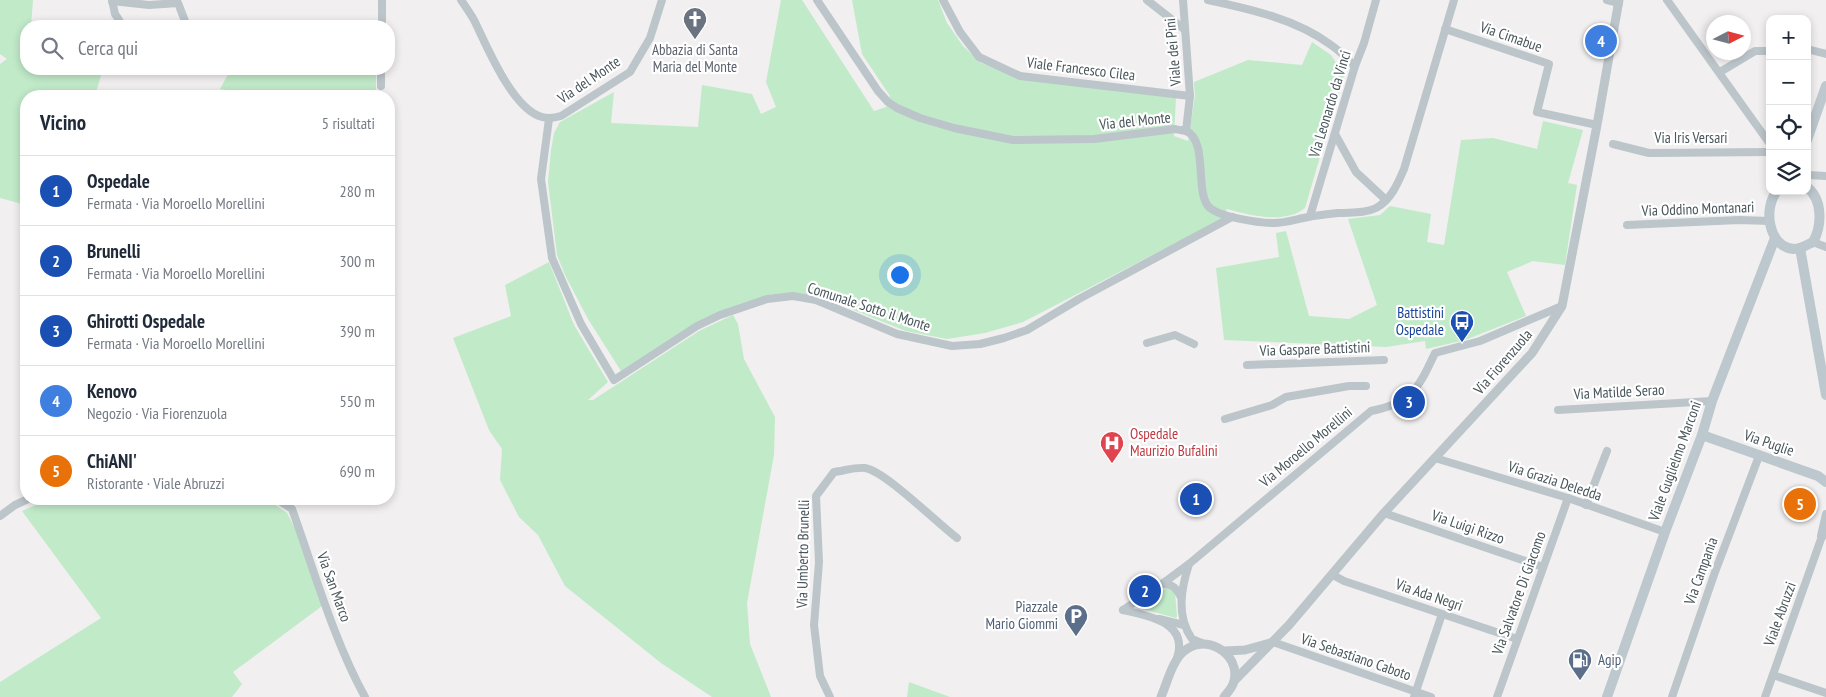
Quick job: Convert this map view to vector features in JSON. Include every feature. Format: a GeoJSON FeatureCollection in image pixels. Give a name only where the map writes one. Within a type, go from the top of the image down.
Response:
{"type":"FeatureCollection","features":[{"type":"Feature","properties":{"kind":"main road"},"geometry":{"type":"LineString","coordinates":[[1811,129],[1826,86]]}},
{"type":"Feature","properties":{"kind":"main road"},"geometry":{"type":"LineString","coordinates":[[1775,195],[1770,206],[1770,221],[1775,238],[1786,247],[1794,249],[1813,242],[1820,226],[1817,202],[1811,191]]}},
{"type":"Feature","properties":{"kind":"main road","name":"Viale Guglielmo Marconi"},"geometry":{"type":"LineString","coordinates":[[1608,697],[1665,532],[1702,435],[1712,401],[1775,238]]}},
{"type":"Feature","properties":{"kind":"main road"},"geometry":{"type":"LineString","coordinates":[[1800,248],[1826,395]]}},
{"type":"Feature","properties":{"kind":"main road","name":"Via Puglie"},"geometry":{"type":"LineString","coordinates":[[1702,435],[1818,476],[1826,482]]}},
{"type":"Feature","properties":{"kind":"street"},"geometry":{"type":"LineString","coordinates":[[119,20],[115,14],[112,0],[149,5],[178,3],[185,20]]}},
{"type":"Feature","properties":{"kind":"street"},"geometry":{"type":"LineString","coordinates":[[382,0],[382,20]]}},
{"type":"Feature","properties":{"kind":"street","name":"Via del Monte"},"geometry":{"type":"LineString","coordinates":[[461,0],[473,17],[503,78],[520,101],[535,115],[549,119],[561,116],[630,72],[650,38],[662,0]]}},
{"type":"Feature","properties":{"kind":"street","name":"Via del Monte"},"geometry":{"type":"LineString","coordinates":[[817,0],[878,91],[888,102],[897,108],[920,118],[954,128],[1013,140],[1094,139],[1175,129],[1186,131],[1192,135],[1196,142],[1205,202],[1214,211],[1232,217],[1273,223],[1310,216],[1367,211],[1376,208],[1386,200],[1397,186],[1404,169],[1454,0]]}},
{"type":"Feature","properties":{"kind":"street","name":"Viale Francesco Cilea"},"geometry":{"type":"LineString","coordinates":[[943,0],[960,32],[979,57],[1020,76],[1190,96]]}},
{"type":"Feature","properties":{"kind":"street"},"geometry":{"type":"LineString","coordinates":[[1147,0],[1184,29]]}},
{"type":"Feature","properties":{"kind":"street","name":"Viale dei Pini"},"geometry":{"type":"LineString","coordinates":[[1182,0],[1190,96],[1186,131]]}},
{"type":"Feature","properties":{"kind":"street"},"geometry":{"type":"LineString","coordinates":[[1208,0],[1258,12],[1300,27],[1332,46],[1354,66]]}},
{"type":"Feature","properties":{"kind":"street","name":"Via Leonardo da Vinci"},"geometry":{"type":"LineString","coordinates":[[1310,216],[1354,66],[1364,43],[1376,0]]}},
{"type":"Feature","properties":{"kind":"street"},"geometry":{"type":"LineString","coordinates":[[1607,0],[1619,2]]}},
{"type":"Feature","properties":{"kind":"street"},"geometry":{"type":"LineString","coordinates":[[1667,0],[1766,138]]}},
{"type":"Feature","properties":{"kind":"street","name":"Via Fiorenzuola"},"geometry":{"type":"LineString","coordinates":[[1224,697],[1234,682],[1334,575],[1384,513],[1532,353],[1562,306],[1598,125],[1619,2]]}},
{"type":"Feature","properties":{"kind":"street","name":"Via Cimabue"},"geometry":{"type":"LineString","coordinates":[[1445,29],[1549,64],[1538,112],[1598,125]]}},
{"type":"Feature","properties":{"kind":"street"},"geometry":{"type":"LineString","coordinates":[[1811,50],[1826,54]]}},
{"type":"Feature","properties":{"kind":"street"},"geometry":{"type":"LineString","coordinates":[[1720,72],[1755,51],[1766,51]]}},
{"type":"Feature","properties":{"kind":"street"},"geometry":{"type":"LineString","coordinates":[[381,75],[381,86]]}},
{"type":"Feature","properties":{"kind":"street","name":"Comunale Sotto il Monte"},"geometry":{"type":"LineString","coordinates":[[549,119],[541,180],[552,258],[581,324],[614,380],[697,326],[720,315],[766,298],[793,296],[816,300],[897,334],[952,346],[980,344],[1004,338],[1027,330],[1079,299],[1232,217]]}},
{"type":"Feature","properties":{"kind":"street"},"geometry":{"type":"LineString","coordinates":[[1335,134],[1356,172],[1386,200]]}},
{"type":"Feature","properties":{"kind":"street","name":"Via Iris Versari"},"geometry":{"type":"LineString","coordinates":[[1613,144],[1649,153],[1766,152]]}},
{"type":"Feature","properties":{"kind":"street"},"geometry":{"type":"LineString","coordinates":[[1811,175],[1826,176]]}},
{"type":"Feature","properties":{"kind":"street","name":"Via Oddino Montanari"},"geometry":{"type":"LineString","coordinates":[[1627,225],[1739,220],[1770,221]]}},
{"type":"Feature","properties":{"kind":"street"},"geometry":{"type":"LineString","coordinates":[[1813,242],[1826,247]]}},
{"type":"Feature","properties":{"kind":"street","name":"Via Moroello Morellini"},"geometry":{"type":"LineString","coordinates":[[1156,618],[1123,610],[1188,564],[1370,411],[1389,407],[1411,395],[1423,378],[1435,353],[1480,341],[1562,306]]}},
{"type":"Feature","properties":{"kind":"street"},"geometry":{"type":"LineString","coordinates":[[1148,343],[1175,335],[1194,344]]}},
{"type":"Feature","properties":{"kind":"street","name":"Via Gaspare Battistini"},"geometry":{"type":"LineString","coordinates":[[1247,365],[1384,360]]}},
{"type":"Feature","properties":{"kind":"street"},"geometry":{"type":"LineString","coordinates":[[1225,418],[1272,405],[1286,397],[1349,386],[1366,386]]}},
{"type":"Feature","properties":{"kind":"street","name":"Via Matilde Serao"},"geometry":{"type":"LineString","coordinates":[[1558,410],[1712,401]]}},
{"type":"Feature","properties":{"kind":"street"},"geometry":{"type":"LineString","coordinates":[[1586,505],[1607,451]]}},
{"type":"Feature","properties":{"kind":"street","name":"Via Campania"},"geometry":{"type":"LineString","coordinates":[[1672,697],[1715,572],[1759,456]]}},
{"type":"Feature","properties":{"kind":"street","name":"Via Grazia Deledda"},"geometry":{"type":"LineString","coordinates":[[1435,458],[1568,498],[1665,532]]}},
{"type":"Feature","properties":{"kind":"street","name":"Via Umberto Brunelli"},"geometry":{"type":"LineString","coordinates":[[830,697],[820,676],[814,625],[819,562],[816,496],[834,472],[865,468],[887,479],[957,538]]}},
{"type":"Feature","properties":{"kind":"street","name":"Via Salvatore Di Giacomo"},"geometry":{"type":"LineString","coordinates":[[1497,697],[1568,498]]}},
{"type":"Feature","properties":{"kind":"street"},"geometry":{"type":"LineString","coordinates":[[0,516],[20,503]]}},
{"type":"Feature","properties":{"kind":"street","name":"Via San Marco"},"geometry":{"type":"LineString","coordinates":[[286,505],[292,509],[354,677],[365,697]]}},
{"type":"Feature","properties":{"kind":"street","name":"Via Luigi Rizzo"},"geometry":{"type":"LineString","coordinates":[[1384,513],[1543,567]]}},
{"type":"Feature","properties":{"kind":"street","name":"Viale Abruzzi"},"geometry":{"type":"LineString","coordinates":[[1821,539],[1826,514]]}},
{"type":"Feature","properties":{"kind":"street","name":"Viale Abruzzi"},"geometry":{"type":"LineString","coordinates":[[1765,697],[1821,539],[1826,531]]}},
{"type":"Feature","properties":{"kind":"street"},"geometry":{"type":"LineString","coordinates":[[1188,564],[1181,598],[1184,625],[1192,639],[1225,651],[1233,663],[1235,672],[1234,682]]}},
{"type":"Feature","properties":{"kind":"street","name":"Via Ada Negri"},"geometry":{"type":"LineString","coordinates":[[1334,575],[1344,581],[1517,639]]}},
{"type":"Feature","properties":{"kind":"street"},"geometry":{"type":"LineString","coordinates":[[1162,584],[1170,584],[1176,588],[1181,598]]}},
{"type":"Feature","properties":{"kind":"street"},"geometry":{"type":"LineString","coordinates":[[1415,694],[1442,614]]}},
{"type":"Feature","properties":{"kind":"street"},"geometry":{"type":"LineString","coordinates":[[1156,618],[1184,625]]}},
{"type":"Feature","properties":{"kind":"street"},"geometry":{"type":"LineString","coordinates":[[1156,618],[1175,632],[1180,639],[1181,648],[1161,697]]}},
{"type":"Feature","properties":{"kind":"street"},"geometry":{"type":"LineString","coordinates":[[1225,651],[1245,650],[1272,642]]}},
{"type":"Feature","properties":{"kind":"street","name":"Via Sebastiano Caboto"},"geometry":{"type":"LineString","coordinates":[[1272,642],[1415,694],[1431,697]]}},
{"type":"Feature","properties":{"kind":"street"},"geometry":{"type":"LineString","coordinates":[[1175,664],[1182,652],[1192,646],[1204,644]]}},
{"type":"Feature","properties":{"kind":"street"},"geometry":{"type":"LineString","coordinates":[[1773,675],[1826,693]]}},
{"type":"Feature","properties":{"kind":"green space"},"geometry":{"type":"Polygon","coordinates":[[[0,0],[33,0],[31,20],[20,20],[20,75],[101,75],[97,90],[20,90],[20,203],[0,198],[0,64],[7,59],[0,54],[0,0]]]}},
{"type":"Feature","properties":{"kind":"green space"},"geometry":{"type":"Polygon","coordinates":[[[781,0],[802,0],[874,111],[886,107],[890,96],[862,54],[852,0],[938,0],[947,23],[963,46],[981,63],[1020,79],[1176,98],[1174,136],[1188,141],[1195,96],[1194,82],[1248,60],[1302,65],[1312,42],[1331,55],[1344,75],[1305,208],[1295,214],[1284,217],[1267,217],[1227,209],[1222,219],[1023,322],[985,333],[947,339],[906,331],[826,299],[799,293],[773,294],[740,304],[705,320],[621,371],[588,319],[565,275],[557,255],[548,182],[554,133],[560,122],[614,92],[611,123],[698,127],[702,85],[752,94],[761,114],[776,107],[766,82],[781,0]]]}},
{"type":"Feature","properties":{"kind":"green space"},"geometry":{"type":"Polygon","coordinates":[[[228,75],[376,75],[376,90],[220,89],[228,75]]]}},
{"type":"Feature","properties":{"kind":"green space"},"geometry":{"type":"Polygon","coordinates":[[[1543,121],[1583,130],[1568,183],[1577,185],[1565,265],[1533,261],[1507,272],[1526,316],[1465,340],[1426,349],[1425,341],[1386,347],[1224,340],[1216,268],[1279,257],[1276,233],[1286,231],[1309,316],[1349,319],[1377,305],[1348,219],[1380,215],[1390,206],[1431,214],[1427,242],[1444,245],[1461,140],[1493,138],[1537,149],[1543,121]]]}},
{"type":"Feature","properties":{"kind":"green space"},"geometry":{"type":"Polygon","coordinates":[[[549,262],[574,325],[608,382],[588,400],[593,400],[699,331],[733,315],[738,324],[744,359],[775,417],[774,455],[747,603],[750,644],[771,697],[712,697],[661,663],[565,586],[538,535],[519,517],[500,480],[502,449],[489,430],[453,338],[511,316],[505,285],[549,262]]]}},
{"type":"Feature","properties":{"kind":"green space"},"geometry":{"type":"Polygon","coordinates":[[[36,505],[275,505],[287,513],[296,530],[322,606],[233,672],[242,684],[232,697],[0,697],[0,682],[101,618],[22,511],[36,505]]]}},
{"type":"Feature","properties":{"kind":"green space"},"geometry":{"type":"Polygon","coordinates":[[[1169,587],[1175,593],[1176,618],[1139,608],[1157,593],[1169,587]]]}},
{"type":"Feature","properties":{"kind":"green space"},"geometry":{"type":"Polygon","coordinates":[[[909,682],[950,697],[907,697],[909,682]]]}},
{"type":"Feature","properties":{"kind":"place","name":"Abbazia di Santa Maria del Monte"},"geometry":{"type":"Point","coordinates":[695,40]}},
{"type":"Feature","properties":{"kind":"place","name":"Kenovo"},"geometry":{"type":"Point","coordinates":[1601,41]}},
{"type":"Feature","properties":{"kind":"place","name":"Battistini Ospedale"},"geometry":{"type":"Point","coordinates":[1462,343]}},
{"type":"Feature","properties":{"kind":"place","name":"Ghirotti Ospedale"},"geometry":{"type":"Point","coordinates":[1409,402]}},
{"type":"Feature","properties":{"kind":"place","name":"Ospedale Maurizio Bufalini"},"geometry":{"type":"Point","coordinates":[1112,464]}},
{"type":"Feature","properties":{"kind":"place","name":"Ospedale"},"geometry":{"type":"Point","coordinates":[1196,499]}},
{"type":"Feature","properties":{"kind":"place","name":"ChiANI'"},"geometry":{"type":"Point","coordinates":[1800,504]}},
{"type":"Feature","properties":{"kind":"place","name":"Brunelli"},"geometry":{"type":"Point","coordinates":[1145,591]}},
{"type":"Feature","properties":{"kind":"place","name":"Piazzale Mario Giommi"},"geometry":{"type":"Point","coordinates":[1076,637]}},
{"type":"Feature","properties":{"kind":"place","name":"Agip"},"geometry":{"type":"Point","coordinates":[1580,681]}}]}
